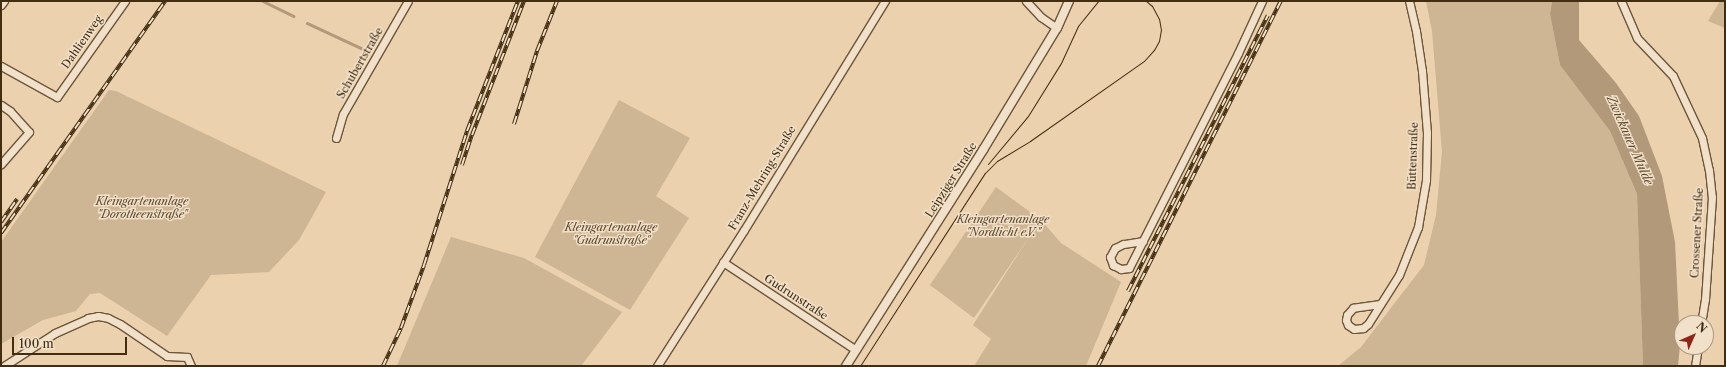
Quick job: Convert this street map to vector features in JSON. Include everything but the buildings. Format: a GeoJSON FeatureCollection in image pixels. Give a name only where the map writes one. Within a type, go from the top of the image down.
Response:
{"type":"FeatureCollection","features":[{"type":"Feature","properties":{"kind":"street"},"geometry":{"type":"LineString","coordinates":[[1,5],[4,1]]}},
{"type":"Feature","properties":{"kind":"street","name":"Dahlienweg"},"geometry":{"type":"LineString","coordinates":[[1,66],[57,97],[125,1]]}},
{"type":"Feature","properties":{"kind":"street","name":"Schubertstraße"},"geometry":{"type":"LineString","coordinates":[[336,138],[344,114],[408,1]]}},
{"type":"Feature","properties":{"kind":"street","name":"Franz-Mehring-Straße"},"geometry":{"type":"LineString","coordinates":[[657,366],[885,1]]}},
{"type":"Feature","properties":{"kind":"street"},"geometry":{"type":"LineString","coordinates":[[1026,1],[1041,16],[1057,28]]}},
{"type":"Feature","properties":{"kind":"street","name":"Leipziger Straße"},"geometry":{"type":"LineString","coordinates":[[846,366],[957,193],[1057,28],[1069,1]]}},
{"type":"Feature","properties":{"kind":"street"},"geometry":{"type":"LineString","coordinates":[[1143,241],[1123,244],[1115,248],[1110,257],[1113,265],[1120,269],[1129,268],[1143,241],[1238,53],[1262,1]]}},
{"type":"Feature","properties":{"kind":"street","name":"Büttenstraße"},"geometry":{"type":"LineString","coordinates":[[1380,304],[1353,308],[1347,315],[1346,320],[1348,325],[1354,329],[1363,328],[1368,324],[1399,275],[1418,227],[1426,180],[1427,133],[1422,71],[1416,31],[1409,1]]}},
{"type":"Feature","properties":{"kind":"street","name":"Crossener Straße"},"geometry":{"type":"LineString","coordinates":[[1621,1],[1637,38],[1673,76],[1702,138],[1709,170],[1712,197],[1705,299],[1702,315]]}},
{"type":"Feature","properties":{"kind":"street"},"geometry":{"type":"LineString","coordinates":[[1,105],[10,111],[29,132],[1,164]]}},
{"type":"Feature","properties":{"kind":"street","name":"Gudrunstraße"},"geometry":{"type":"LineString","coordinates":[[723,262],[856,350]]}},
{"type":"Feature","properties":{"kind":"street"},"geometry":{"type":"LineString","coordinates":[[4,366],[55,333],[88,318],[98,316],[108,318],[120,324],[167,356],[187,357],[191,366]]}},
{"type":"Feature","properties":{"kind":"street"},"geometry":{"type":"LineString","coordinates":[[1695,366],[1697,355]]}},
{"type":"Feature","properties":{"kind":"green space"},"geometry":{"type":"Polygon","coordinates":[[[1426,1],[1552,1],[1550,14],[1560,65],[1610,131],[1637,194],[1643,366],[1338,366],[1361,347],[1424,265],[1436,215],[1442,152],[1432,31],[1426,1]]]}},
{"type":"Feature","properties":{"kind":"green space"},"geometry":{"type":"Polygon","coordinates":[[[1720,1],[1725,1],[1725,28],[1708,21],[1720,1]]]}},
{"type":"Feature","properties":{"kind":"green space","name":"Kleingartenanlage \"Dorotheenstraße\""},"geometry":{"type":"Polygon","coordinates":[[[109,90],[116,91],[326,192],[299,240],[269,272],[211,275],[167,336],[100,293],[90,294],[76,311],[43,320],[1,344],[1,242],[109,90]]]}},
{"type":"Feature","properties":{"kind":"green space","name":"Kleingartenanlage \"Gudrunstraße\""},"geometry":{"type":"Polygon","coordinates":[[[619,100],[690,138],[656,196],[689,218],[630,310],[535,257],[619,100]]]}},
{"type":"Feature","properties":{"kind":"green space","name":"Kleingartenanlage \"Nordlicht e.V.\""},"geometry":{"type":"Polygon","coordinates":[[[996,187],[1041,220],[1061,243],[1121,282],[1086,366],[974,366],[991,339],[973,325],[1029,237],[974,318],[930,285],[996,187]]]}},
{"type":"Feature","properties":{"kind":"green space"},"geometry":{"type":"Polygon","coordinates":[[[451,237],[524,258],[622,312],[581,366],[397,366],[451,237]]]}},
{"type":"Feature","properties":{"kind":"water","name":"Zwickauer Mulde"},"geometry":{"type":"Polygon","coordinates":[[[1552,1],[1579,1],[1579,40],[1616,83],[1639,116],[1662,176],[1675,242],[1679,315],[1674,315],[1674,355],[1679,355],[1678,366],[1643,366],[1637,194],[1610,131],[1560,65],[1550,14],[1552,1]]]}},
{"type":"Feature","properties":{"kind":"waterway"},"geometry":{"type":"LineString","coordinates":[[263,1],[294,16]]}},
{"type":"Feature","properties":{"kind":"waterway"},"geometry":{"type":"LineString","coordinates":[[307,23],[361,48]]}},
{"type":"Feature","properties":{"kind":"tram line"},"geometry":{"type":"LineString","coordinates":[[988,164],[1028,116],[1061,63],[1078,26],[1098,1]]}},
{"type":"Feature","properties":{"kind":"tram line"},"geometry":{"type":"LineString","coordinates":[[860,366],[985,173],[997,161],[1030,141],[1144,61],[1154,50],[1159,41],[1161,30],[1159,19],[1152,6],[1146,1]]}},
{"type":"Feature","properties":{"kind":"railway"},"geometry":{"type":"LineString","coordinates":[[1,233],[165,1]]}},
{"type":"Feature","properties":{"kind":"railway"},"geometry":{"type":"LineString","coordinates":[[383,366],[401,328],[424,265],[467,131],[518,1]]}},
{"type":"Feature","properties":{"kind":"railway"},"geometry":{"type":"LineString","coordinates":[[462,165],[472,135],[524,1]]}},
{"type":"Feature","properties":{"kind":"railway"},"geometry":{"type":"LineString","coordinates":[[514,124],[537,51],[557,1]]}},
{"type":"Feature","properties":{"kind":"railway"},"geometry":{"type":"LineString","coordinates":[[1098,366],[1281,1]]}},
{"type":"Feature","properties":{"kind":"railway"},"geometry":{"type":"LineString","coordinates":[[1128,291],[1268,15]]}},
{"type":"Feature","properties":{"kind":"railway"},"geometry":{"type":"LineString","coordinates":[[1,222],[17,199]]}}]}
